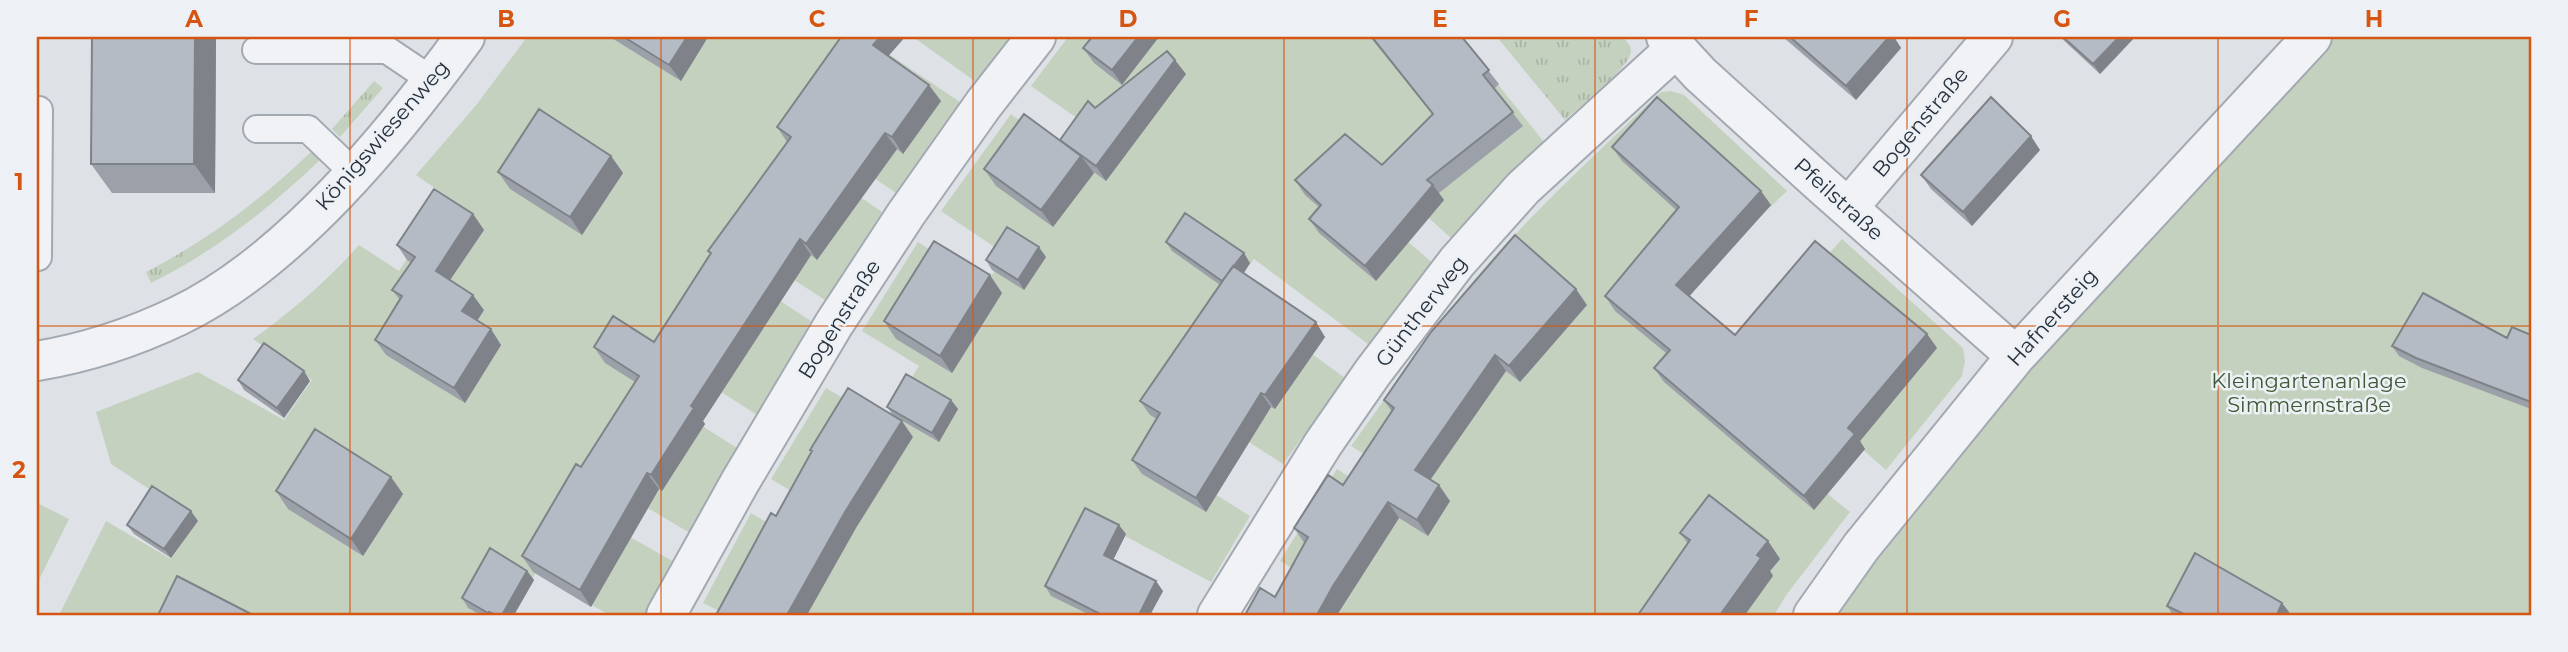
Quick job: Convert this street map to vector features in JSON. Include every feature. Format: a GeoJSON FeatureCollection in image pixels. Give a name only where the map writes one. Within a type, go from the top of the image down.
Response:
{"type":"FeatureCollection","features":[{"type":"Feature","properties":{"kind":"street","name":"Königswiesenweg"},"geometry":{"type":"LineString","coordinates":[[37,361],[59,358],[148,329],[180,315],[217,293],[272,252],[354,173],[433,81],[465,37]]}},
{"type":"Feature","properties":{"kind":"street","name":"Bogenstraße"},"geometry":{"type":"LineString","coordinates":[[666,615],[740,482],[834,324],[983,105],[1036,37]]}},
{"type":"Feature","properties":{"kind":"street","name":"Bogenstraße"},"geometry":{"type":"LineString","coordinates":[[1847,208],[1993,37]]}},
{"type":"Feature","properties":{"kind":"street","name":"Hafnersteig"},"geometry":{"type":"LineString","coordinates":[[1813,615],[1861,547],[2016,356],[2312,37]]}},
{"type":"Feature","properties":{"kind":"street","name":"Pfeilstraße"},"geometry":{"type":"LineString","coordinates":[[1671,42],[1700,74],[1847,208],[2016,356]]}},
{"type":"Feature","properties":{"kind":"street","name":"Güntherweg"},"geometry":{"type":"LineString","coordinates":[[1217,615],[1323,444],[1373,372],[1457,262],[1523,188],[1671,42]]}},
{"type":"Feature","properties":{"kind":"lane"},"geometry":{"type":"LineString","coordinates":[[256,50],[387,50],[433,81]]}},
{"type":"Feature","properties":{"kind":"lane"},"geometry":{"type":"LineString","coordinates":[[37,110],[38,257]]}},
{"type":"Feature","properties":{"kind":"lane"},"geometry":{"type":"LineString","coordinates":[[257,129],[308,130],[354,173]]}},
{"type":"Feature","properties":{"kind":"green space"},"geometry":{"type":"Polygon","coordinates":[[[527,37],[863,37],[960,102],[896,193],[817,139],[804,158],[882,212],[825,300],[732,240],[719,261],[811,321],[757,415],[657,351],[636,384],[737,448],[690,533],[600,480],[583,510],[674,562],[647,615],[609,615],[536,572],[512,615],[59,615],[106,521],[171,559],[198,521],[111,464],[96,412],[198,372],[284,420],[312,380],[253,339],[309,295],[359,245],[399,271],[448,197],[416,175],[477,104],[527,37]]]}},
{"type":"Feature","properties":{"kind":"green space"},"geometry":{"type":"Polygon","coordinates":[[[913,37],[1010,37],[976,82],[913,37]]]}},
{"type":"Feature","properties":{"kind":"green space"},"geometry":{"type":"Polygon","coordinates":[[[1068,37],[1460,37],[1544,142],[1453,240],[1376,170],[1354,196],[1433,263],[1368,344],[1254,259],[1229,293],[1345,378],[1283,464],[1204,413],[1170,466],[1250,516],[1211,582],[1125,536],[1100,586],[1158,615],[727,615],[703,603],[751,513],[783,532],[803,498],[771,479],[826,388],[884,422],[919,366],[862,331],[918,242],[986,285],[1005,254],[941,211],[1011,114],[1070,158],[1091,128],[1031,86],[1068,37]]]}},
{"type":"Feature","properties":{"kind":"green space"},"geometry":{"type":"Polygon","coordinates":[[[1497,37],[1623,37],[1631,51],[1629,58],[1614,77],[1565,120],[1497,37]]]}},
{"type":"Feature","properties":{"kind":"green space","name":"Kleingartenanlage Simmernstraße"},"geometry":{"type":"Polygon","coordinates":[[[2336,37],[2531,37],[2531,615],[1834,615],[2030,368],[2336,37]]]}},
{"type":"Feature","properties":{"kind":"green space"},"geometry":{"type":"Polygon","coordinates":[[[374,81],[383,88],[340,137],[332,129],[374,81]]]}},
{"type":"Feature","properties":{"kind":"green space"},"geometry":{"type":"Polygon","coordinates":[[[1671,91],[1684,95],[1787,191],[1764,213],[1643,267],[1778,380],[1821,263],[1842,239],[1963,348],[1965,361],[1962,376],[1886,470],[1862,449],[1738,422],[1850,512],[1774,615],[1292,615],[1313,580],[1280,561],[1337,469],[1366,487],[1415,485],[1351,446],[1420,350],[1474,280],[1534,215],[1661,92],[1671,91]]]}},
{"type":"Feature","properties":{"kind":"green space"},"geometry":{"type":"Polygon","coordinates":[[[313,150],[322,158],[262,211],[220,243],[151,283],[146,272],[234,217],[313,150]]]}},
{"type":"Feature","properties":{"kind":"green space"},"geometry":{"type":"Polygon","coordinates":[[[37,503],[69,519],[37,584],[37,503]]]}},
{"type":"Feature","properties":{"kind":"building"},"geometry":{"type":"Polygon","coordinates":[[[92,37],[195,37],[194,164],[91,164],[92,37]]]}},
{"type":"Feature","properties":{"kind":"building"},"geometry":{"type":"Polygon","coordinates":[[[624,37],[687,37],[669,65],[624,37]]]}},
{"type":"Feature","properties":{"kind":"building"},"geometry":{"type":"Polygon","coordinates":[[[841,37],[880,37],[873,45],[929,85],[892,137],[885,133],[806,244],[800,239],[691,406],[694,408],[651,475],[647,473],[580,590],[522,556],[576,464],[581,467],[639,376],[594,347],[613,316],[654,342],[711,253],[708,251],[791,137],[777,127],[841,37]]]}},
{"type":"Feature","properties":{"kind":"building"},"geometry":{"type":"Polygon","coordinates":[[[1092,37],[1138,37],[1112,70],[1083,48],[1092,37]]]}},
{"type":"Feature","properties":{"kind":"building"},"geometry":{"type":"Polygon","coordinates":[[[1372,37],[1462,37],[1489,70],[1483,75],[1513,112],[1427,180],[1433,185],[1365,266],[1309,219],[1321,205],[1295,180],[1345,134],[1382,165],[1433,114],[1372,37]]]}},
{"type":"Feature","properties":{"kind":"building"},"geometry":{"type":"Polygon","coordinates":[[[1790,37],[1889,37],[1846,86],[1790,37]]]}},
{"type":"Feature","properties":{"kind":"building"},"geometry":{"type":"Polygon","coordinates":[[[2063,37],[2119,37],[2093,64],[2063,37]]]}},
{"type":"Feature","properties":{"kind":"building"},"geometry":{"type":"Polygon","coordinates":[[[1167,51],[1175,60],[1096,166],[1060,140],[1088,101],[1095,108],[1167,51]]]}},
{"type":"Feature","properties":{"kind":"building"},"geometry":{"type":"Polygon","coordinates":[[[1657,97],[1761,191],[1676,285],[1735,335],[1815,241],[1927,334],[1848,428],[1855,434],[1804,496],[1654,368],[1670,350],[1605,296],[1679,207],[1612,147],[1657,97]]]}},
{"type":"Feature","properties":{"kind":"building"},"geometry":{"type":"Polygon","coordinates":[[[1991,97],[2031,136],[1963,212],[1921,175],[1991,97]]]}},
{"type":"Feature","properties":{"kind":"building"},"geometry":{"type":"Polygon","coordinates":[[[539,109],[611,156],[570,217],[498,172],[539,109]]]}},
{"type":"Feature","properties":{"kind":"building"},"geometry":{"type":"Polygon","coordinates":[[[1024,114],[1081,156],[1041,210],[984,169],[1024,114]]]}},
{"type":"Feature","properties":{"kind":"building"},"geometry":{"type":"Polygon","coordinates":[[[434,189],[473,214],[436,271],[473,295],[462,311],[491,329],[454,388],[375,340],[402,296],[392,290],[415,257],[397,245],[434,189]]]}},
{"type":"Feature","properties":{"kind":"building"},"geometry":{"type":"Polygon","coordinates":[[[1185,213],[1244,253],[1222,281],[1166,242],[1185,213]]]}},
{"type":"Feature","properties":{"kind":"building"},"geometry":{"type":"Polygon","coordinates":[[[1007,227],[1039,247],[1018,280],[986,260],[1007,227]]]}},
{"type":"Feature","properties":{"kind":"building"},"geometry":{"type":"Polygon","coordinates":[[[1515,235],[1576,289],[1509,366],[1495,355],[1415,470],[1439,485],[1417,520],[1388,502],[1317,615],[1245,615],[1260,588],[1275,597],[1308,537],[1294,528],[1328,475],[1343,485],[1394,408],[1384,400],[1431,332],[1515,235]]]}},
{"type":"Feature","properties":{"kind":"building"},"geometry":{"type":"Polygon","coordinates":[[[934,241],[990,275],[940,356],[884,321],[934,241]]]}},
{"type":"Feature","properties":{"kind":"building"},"geometry":{"type":"Polygon","coordinates":[[[1233,266],[1316,322],[1265,395],[1261,393],[1196,498],[1132,460],[1160,413],[1140,401],[1233,266]]]}},
{"type":"Feature","properties":{"kind":"building"},"geometry":{"type":"Polygon","coordinates":[[[2423,293],[2507,338],[2512,327],[2531,335],[2531,402],[2416,358],[2392,346],[2423,293]]]}},
{"type":"Feature","properties":{"kind":"building"},"geometry":{"type":"Polygon","coordinates":[[[264,343],[304,371],[277,408],[238,380],[264,343]]]}},
{"type":"Feature","properties":{"kind":"building"},"geometry":{"type":"Polygon","coordinates":[[[906,374],[951,400],[932,433],[887,407],[906,374]]]}},
{"type":"Feature","properties":{"kind":"building"},"geometry":{"type":"Polygon","coordinates":[[[848,388],[902,421],[845,512],[787,615],[716,615],[771,513],[776,516],[812,451],[810,450],[848,388]]]}},
{"type":"Feature","properties":{"kind":"building"},"geometry":{"type":"Polygon","coordinates":[[[315,429],[391,477],[351,539],[276,491],[315,429]]]}},
{"type":"Feature","properties":{"kind":"building"},"geometry":{"type":"Polygon","coordinates":[[[152,486],[191,511],[164,549],[127,525],[152,486]]]}},
{"type":"Feature","properties":{"kind":"building"},"geometry":{"type":"Polygon","coordinates":[[[1709,495],[1768,541],[1757,555],[1761,558],[1720,615],[1638,615],[1690,540],[1680,533],[1709,495]]]}},
{"type":"Feature","properties":{"kind":"building"},"geometry":{"type":"Polygon","coordinates":[[[1085,508],[1119,525],[1104,555],[1156,581],[1139,615],[1102,615],[1045,586],[1085,508]]]}},
{"type":"Feature","properties":{"kind":"building"},"geometry":{"type":"Polygon","coordinates":[[[490,548],[527,571],[502,615],[488,613],[462,598],[490,548]]]}},
{"type":"Feature","properties":{"kind":"building"},"geometry":{"type":"Polygon","coordinates":[[[2195,553],[2282,603],[2277,615],[2183,615],[2167,606],[2195,553]]]}},
{"type":"Feature","properties":{"kind":"building"},"geometry":{"type":"Polygon","coordinates":[[[177,576],[253,615],[158,615],[177,576]]]}}]}
